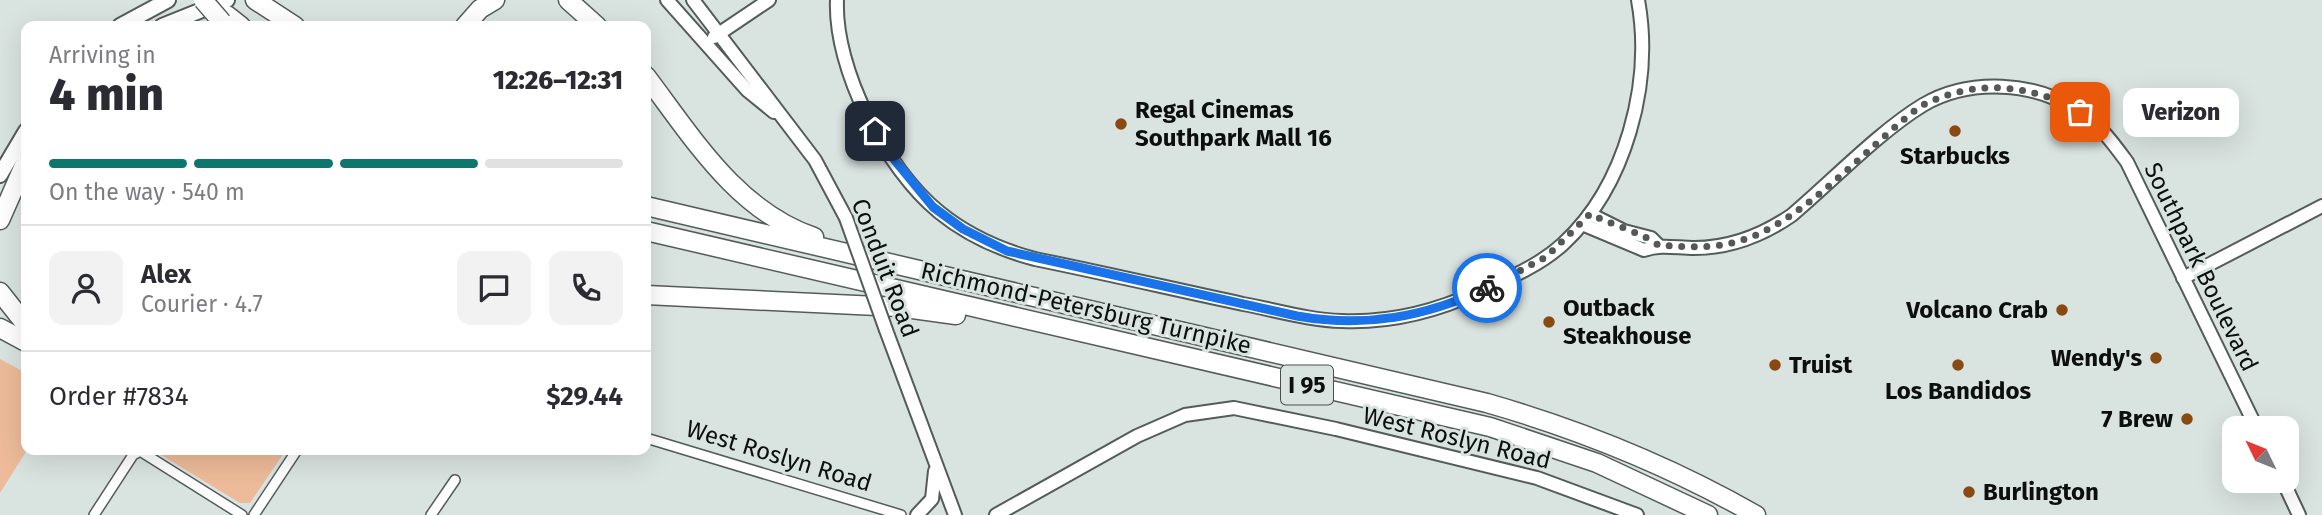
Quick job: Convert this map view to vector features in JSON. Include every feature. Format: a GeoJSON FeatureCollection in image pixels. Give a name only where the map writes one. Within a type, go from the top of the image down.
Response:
{"type":"FeatureCollection","features":[{"type":"Feature","properties":{"kind":"highway"},"geometry":{"type":"LineString","coordinates":[[203,0],[229,18]]}},
{"type":"Feature","properties":{"kind":"highway"},"geometry":{"type":"LineString","coordinates":[[210,0],[229,18]]}},
{"type":"Feature","properties":{"kind":"highway"},"geometry":{"type":"LineString","coordinates":[[462,21],[481,0]]}},
{"type":"Feature","properties":{"kind":"highway"},"geometry":{"type":"LineString","coordinates":[[469,21],[480,9],[495,0]]}},
{"type":"Feature","properties":{"kind":"highway"},"geometry":{"type":"LineString","coordinates":[[568,0],[591,21]]}},
{"type":"Feature","properties":{"kind":"highway"},"geometry":{"type":"LineString","coordinates":[[583,0],[602,21]]}},
{"type":"Feature","properties":{"kind":"highway"},"geometry":{"type":"LineString","coordinates":[[255,3],[275,21]]}},
{"type":"Feature","properties":{"kind":"highway"},"geometry":{"type":"LineString","coordinates":[[255,3],[286,21]]}},
{"type":"Feature","properties":{"kind":"highway"},"geometry":{"type":"LineString","coordinates":[[651,83],[711,161],[740,192],[767,214],[796,230],[887,255],[923,273]]}},
{"type":"Feature","properties":{"kind":"highway"},"geometry":{"type":"LineString","coordinates":[[0,220],[19,157]]}},
{"type":"Feature","properties":{"kind":"highway","name":"Richmond-Petersburg Turnpike"},"geometry":{"type":"LineString","coordinates":[[651,207],[923,273],[1368,373],[1547,420],[1672,470],[1756,515]]}},
{"type":"Feature","properties":{"kind":"highway","name":"Richmond-Petersburg Turnpike"},"geometry":{"type":"LineString","coordinates":[[651,232],[1490,427],[1597,463],[1708,515]]}},
{"type":"Feature","properties":{"kind":"highway"},"geometry":{"type":"LineString","coordinates":[[0,292],[21,319]]}},
{"type":"Feature","properties":{"kind":"highway"},"geometry":{"type":"LineString","coordinates":[[651,295],[898,307],[1102,337]]}},
{"type":"Feature","properties":{"kind":"highway"},"geometry":{"type":"LineString","coordinates":[[0,312],[21,322]]}},
{"type":"Feature","properties":{"kind":"highway"},"geometry":{"type":"LineString","coordinates":[[0,328],[21,339]]}},
{"type":"Feature","properties":{"kind":"highway"},"geometry":{"type":"LineString","coordinates":[[0,340],[21,349]]}},
{"type":"Feature","properties":{"kind":"main road"},"geometry":{"type":"LineString","coordinates":[[129,21],[168,0]]}},
{"type":"Feature","properties":{"kind":"main road"},"geometry":{"type":"LineString","coordinates":[[204,21],[229,18]]}},
{"type":"Feature","properties":{"kind":"main road"},"geometry":{"type":"LineString","coordinates":[[0,169],[19,157]]}},
{"type":"Feature","properties":{"kind":"main road"},"geometry":{"type":"LineString","coordinates":[[0,176],[19,157]]}},
{"type":"Feature","properties":{"kind":"main road"},"geometry":{"type":"LineString","coordinates":[[0,202],[19,157]]}},
{"type":"Feature","properties":{"kind":"street","name":"Conduit Road"},"geometry":{"type":"LineString","coordinates":[[667,0],[705,46],[747,90],[788,124]]}},
{"type":"Feature","properties":{"kind":"street","name":"Conduit Road"},"geometry":{"type":"LineString","coordinates":[[693,0],[815,160],[846,218],[955,515]]}},
{"type":"Feature","properties":{"kind":"street"},"geometry":{"type":"LineString","coordinates":[[705,46],[719,33],[769,0]]}},
{"type":"Feature","properties":{"kind":"street"},"geometry":{"type":"LineString","coordinates":[[837,0],[842,49],[868,116],[883,146],[924,199],[941,214],[982,239],[1018,255],[1297,316],[1341,321],[1382,321],[1444,307],[1517,274],[1561,246],[1586,219],[1608,184],[1630,129],[1639,83],[1642,37],[1638,0]]}},
{"type":"Feature","properties":{"kind":"street","name":"Southpark Boulevard"},"geometry":{"type":"LineString","coordinates":[[1586,219],[1644,250],[1658,245],[1696,248],[1718,246],[1757,235],[1792,215],[1921,106],[1943,96],[1972,89],[2022,88],[2061,101],[2080,112],[2106,134],[2127,162],[2251,416]]}},
{"type":"Feature","properties":{"kind":"street"},"geometry":{"type":"LineString","coordinates":[[1608,184],[1607,212],[1624,231]]}},
{"type":"Feature","properties":{"kind":"street"},"geometry":{"type":"LineString","coordinates":[[2183,278],[2322,206]]}},
{"type":"Feature","properties":{"kind":"street","name":"Southpark Boulevard"},"geometry":{"type":"LineString","coordinates":[[1586,219],[1651,238],[1658,245]]}},
{"type":"Feature","properties":{"kind":"street","name":"West Roslyn Road"},"geometry":{"type":"LineString","coordinates":[[996,515],[1137,436],[1185,415],[1234,408],[1336,429],[1537,478],[1637,515]]}},
{"type":"Feature","properties":{"kind":"street","name":"West Roslyn Road"},"geometry":{"type":"LineString","coordinates":[[651,440],[901,515]]}},
{"type":"Feature","properties":{"kind":"street"},"geometry":{"type":"LineString","coordinates":[[94,515],[134,455]]}},
{"type":"Feature","properties":{"kind":"street"},"geometry":{"type":"LineString","coordinates":[[149,455],[242,515]]}},
{"type":"Feature","properties":{"kind":"street"},"geometry":{"type":"LineString","coordinates":[[254,515],[294,455]]}},
{"type":"Feature","properties":{"kind":"street"},"geometry":{"type":"LineString","coordinates":[[917,515],[932,499],[935,464]]}},
{"type":"Feature","properties":{"kind":"street"},"geometry":{"type":"LineString","coordinates":[[431,515],[455,481]]}},
{"type":"Feature","properties":{"kind":"street"},"geometry":{"type":"LineString","coordinates":[[2289,494],[2299,515]]}},
{"type":"Feature","properties":{"kind":"shaded area"},"geometry":{"type":"Polygon","coordinates":[[[0,359],[21,370],[21,455],[24,455],[0,493],[0,359]]]}},
{"type":"Feature","properties":{"kind":"shaded area"},"geometry":{"type":"Polygon","coordinates":[[[161,455],[283,455],[250,503],[240,503],[161,455]]]}},
{"type":"Feature","properties":{"kind":"way so far"},"geometry":{"type":"LineString","coordinates":[[1487,288],[1526,270],[1546,257],[1561,246],[1590,214],[1624,231],[1651,238],[1658,245],[1696,248],[1718,246],[1757,235],[1792,215],[1921,106],[1943,96],[1986,87],[2022,88],[2061,101],[2080,112]]}},
{"type":"Feature","properties":{"kind":"place","name":"Verizon"},"geometry":{"type":"Point","coordinates":[2080,112]}},
{"type":"Feature","properties":{"kind":"place","name":"Regal Cinemas Southpark Mall 16"},"geometry":{"type":"Point","coordinates":[1121,124]}},
{"type":"Feature","properties":{"kind":"place","name":"Starbucks"},"geometry":{"type":"Point","coordinates":[1955,131]}},
{"type":"Feature","properties":{"kind":"place","name":"Volcano Crab"},"geometry":{"type":"Point","coordinates":[2062,310]}},
{"type":"Feature","properties":{"kind":"place","name":"Outback Steakhouse"},"geometry":{"type":"Point","coordinates":[1549,322]}},
{"type":"Feature","properties":{"kind":"place","name":"Wendy's"},"geometry":{"type":"Point","coordinates":[2156,358]}},
{"type":"Feature","properties":{"kind":"place","name":"Truist"},"geometry":{"type":"Point","coordinates":[1775,365]}},
{"type":"Feature","properties":{"kind":"place","name":"Los Bandidos"},"geometry":{"type":"Point","coordinates":[1958,365]}},
{"type":"Feature","properties":{"kind":"place","name":"7 Brew"},"geometry":{"type":"Point","coordinates":[2187,419]}},
{"type":"Feature","properties":{"kind":"place","name":"Burlington"},"geometry":{"type":"Point","coordinates":[1969,492]}},
{"type":"Feature","properties":{"kind":"route"},"geometry":{"type":"LineString","coordinates":[[875,131],[883,146],[924,199],[941,214],[963,229],[1018,255],[1317,320],[1382,321],[1407,317],[1444,307],[1487,288]]}}]}
